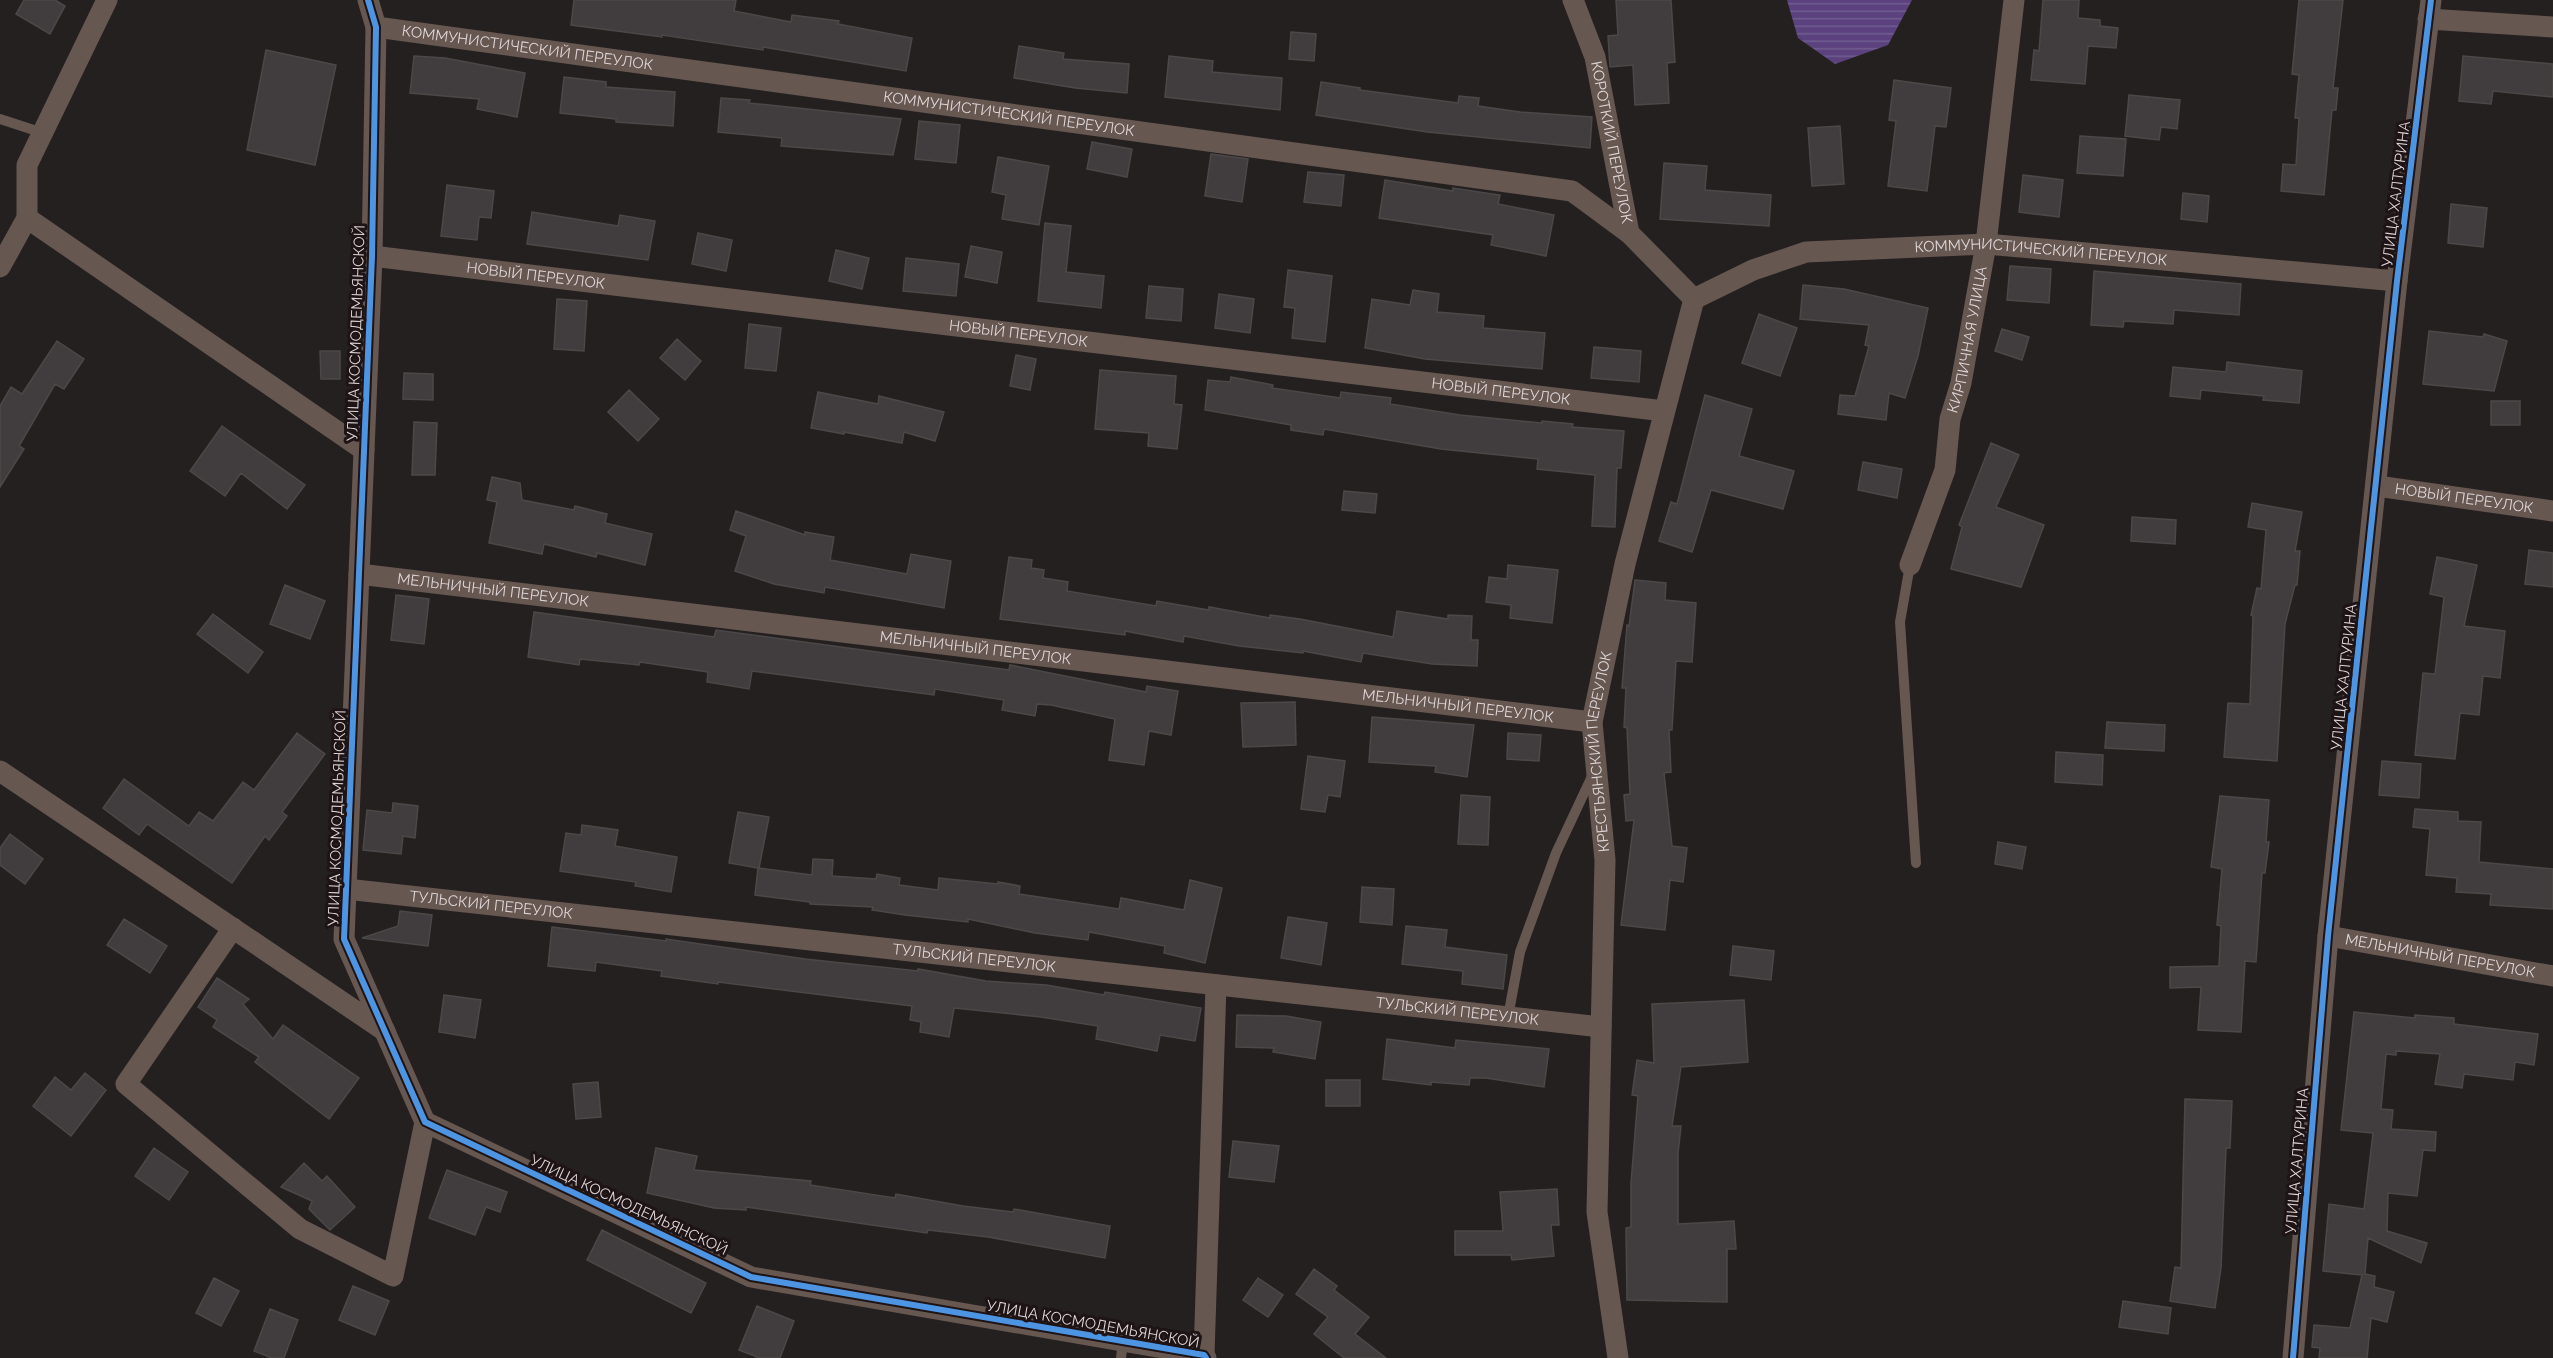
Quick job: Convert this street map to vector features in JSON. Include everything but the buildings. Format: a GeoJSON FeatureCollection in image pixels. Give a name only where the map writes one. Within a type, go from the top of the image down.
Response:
{"type":"FeatureCollection","features":[{"type":"Feature","properties":{"kind":"street"},"geometry":{"type":"LineString","coordinates":[[0,267],[27,218],[27,165],[107,0]]}},
{"type":"Feature","properties":{"kind":"street","name":"УЛИЦА КОСМОДЕМЬЯНСКОЙ"},"geometry":{"type":"LineString","coordinates":[[368,0],[376,27],[372,256],[344,939],[425,1122],[751,1277],[1122,1350],[1205,1357]]}},
{"type":"Feature","properties":{"kind":"street","name":"КОРОТКИЙ ПЕРЕУЛОК"},"geometry":{"type":"LineString","coordinates":[[1572,0],[1595,57],[1629,233],[1694,299]]}},
{"type":"Feature","properties":{"kind":"street","name":"КИРПИЧНАЯ УЛИЦА"},"geometry":{"type":"LineString","coordinates":[[1910,565],[1945,470],[1950,419],[1961,383],[1986,244],[2014,0]]}},
{"type":"Feature","properties":{"kind":"street"},"geometry":{"type":"LineString","coordinates":[[2429,9],[2553,27]]}},
{"type":"Feature","properties":{"kind":"street","name":"УЛИЦА ХАЛТУРИНА"},"geometry":{"type":"LineString","coordinates":[[2293,1358],[2328,936],[2397,281],[2429,9]]}},
{"type":"Feature","properties":{"kind":"street","name":"КОММУНИСТИЧЕСКИЙ ПЕРЕУЛОК"},"geometry":{"type":"LineString","coordinates":[[376,27],[1572,191],[1629,233]]}},
{"type":"Feature","properties":{"kind":"street"},"geometry":{"type":"LineString","coordinates":[[27,218],[364,450]]}},
{"type":"Feature","properties":{"kind":"street","name":"КОММУНИСТИЧЕСКИЙ ПЕРЕУЛОК"},"geometry":{"type":"LineString","coordinates":[[1694,299],[1753,270],[1806,252],[1986,244],[2397,281]]}},
{"type":"Feature","properties":{"kind":"street","name":"НОВЫЙ ПЕРЕУЛОК"},"geometry":{"type":"LineString","coordinates":[[372,256],[1664,411]]}},
{"type":"Feature","properties":{"kind":"street","name":"КРЕСТЬЯНСКИЙ ПЕРЕУЛОК"},"geometry":{"type":"LineString","coordinates":[[1618,1358],[1597,1212],[1605,860],[1592,722],[1625,564],[1694,299]]}},
{"type":"Feature","properties":{"kind":"street","name":"НОВЫЙ ПЕРЕУЛОК"},"geometry":{"type":"LineString","coordinates":[[2377,486],[2553,512]]}},
{"type":"Feature","properties":{"kind":"street","name":"МЕЛЬНИЧНЫЙ ПЕРЕУЛОК"},"geometry":{"type":"LineString","coordinates":[[359,574],[1592,722]]}},
{"type":"Feature","properties":{"kind":"street"},"geometry":{"type":"LineString","coordinates":[[0,771],[385,1031]]}},
{"type":"Feature","properties":{"kind":"street","name":"ТУЛЬСКИЙ ПЕРЕУЛОК"},"geometry":{"type":"LineString","coordinates":[[346,889],[1601,1028]]}},
{"type":"Feature","properties":{"kind":"street"},"geometry":{"type":"LineString","coordinates":[[233,928],[126,1084],[300,1228],[393,1276],[425,1122]]}},
{"type":"Feature","properties":{"kind":"street","name":"МЕЛЬНИЧНЫЙ ПЕРЕУЛОК"},"geometry":{"type":"LineString","coordinates":[[2328,936],[2553,976]]}},
{"type":"Feature","properties":{"kind":"street"},"geometry":{"type":"LineString","coordinates":[[1205,1357],[1216,985]]}},
{"type":"Feature","properties":{"kind":"lane"},"geometry":{"type":"LineString","coordinates":[[0,119],[43,133]]}},
{"type":"Feature","properties":{"kind":"lane"},"geometry":{"type":"LineString","coordinates":[[1910,565],[1900,622],[1916,863]]}},
{"type":"Feature","properties":{"kind":"lane"},"geometry":{"type":"LineString","coordinates":[[1508,1017],[1520,952],[1556,853],[1596,768]]}},
{"type":"Feature","properties":{"kind":"shaded area"},"geometry":{"type":"Polygon","coordinates":[[[1787,0],[1912,0],[1888,45],[1835,64],[1798,38],[1787,0]]]}},
{"type":"Feature","properties":{"kind":"cycle path"},"geometry":{"type":"LineString","coordinates":[[368,0],[376,27],[372,256],[344,939],[425,1122],[751,1277],[1204,1355],[1206,1358]]}},
{"type":"Feature","properties":{"kind":"cycle path"},"geometry":{"type":"LineString","coordinates":[[2293,1358],[2328,936],[2397,281],[2431,0]]}}]}
